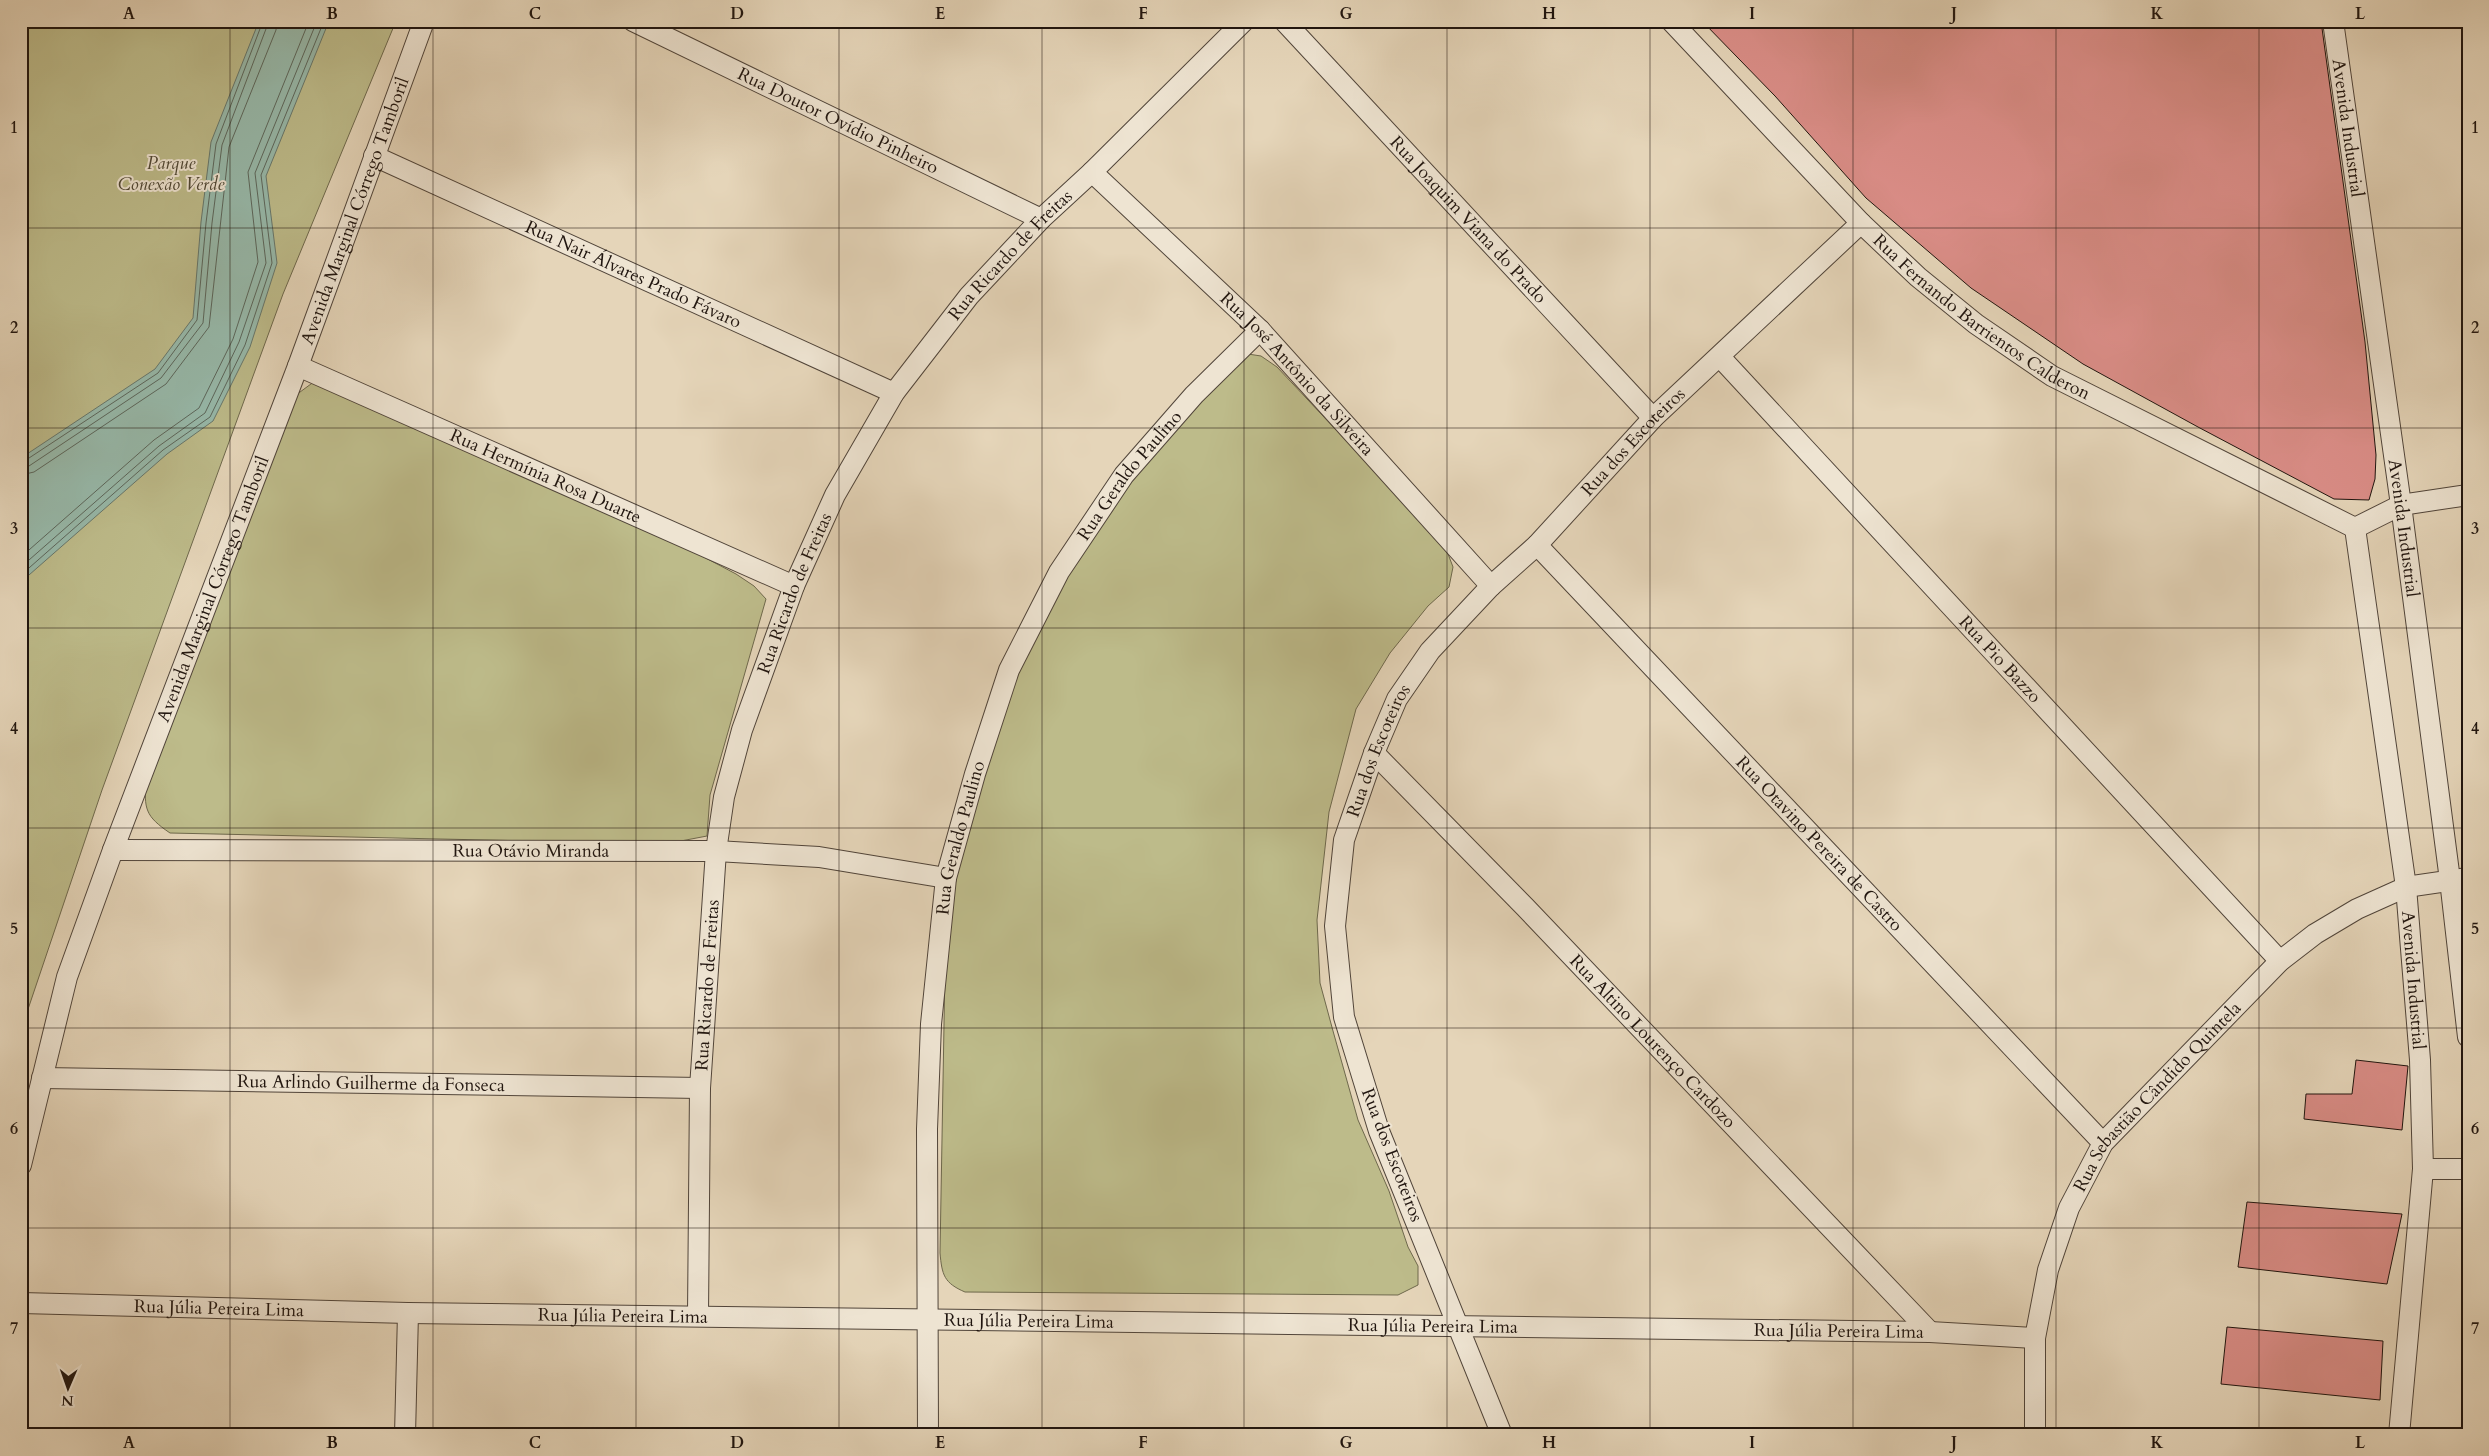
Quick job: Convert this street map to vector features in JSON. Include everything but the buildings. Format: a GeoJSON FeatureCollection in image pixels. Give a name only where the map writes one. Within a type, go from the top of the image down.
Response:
{"type":"FeatureCollection","features":[{"type":"Feature","properties":{"kind":"street","name":"Avenida Marginal Córrego Tamboril"},"geometry":{"type":"LineString","coordinates":[[21,1165],[67,977],[113,850],[298,366],[424,21]]}},
{"type":"Feature","properties":{"kind":"street","name":"Rua Doutor Ovídio Pinheiro"},"geometry":{"type":"LineString","coordinates":[[633,21],[1041,219]]}},
{"type":"Feature","properties":{"kind":"street","name":"Rua Joaquim Viana do Prado"},"geometry":{"type":"LineString","coordinates":[[1284,21],[1653,418]]}},
{"type":"Feature","properties":{"kind":"street","name":"Rua Fernando Barrientos Calderon"},"geometry":{"type":"LineString","coordinates":[[1671,21],[1861,224],[1918,277],[1976,324],[2052,376],[2355,528]]}},
{"type":"Feature","properties":{"kind":"street","name":"Avenida Industrial"},"geometry":{"type":"LineString","coordinates":[[2333,21],[2401,505],[2459,879],[2468,1037]]}},
{"type":"Feature","properties":{"kind":"street","name":"Rua Ricardo de Freitas"},"geometry":{"type":"LineString","coordinates":[[698,1315],[700,1088],[716,851],[724,797],[742,730],[794,586],[835,495],[894,393],[969,296],[1041,219],[1092,172],[1240,22]]}},
{"type":"Feature","properties":{"kind":"street","name":"Rua Nair Álvares Prado Fávaro"},"geometry":{"type":"LineString","coordinates":[[374,156],[894,393]]}},
{"type":"Feature","properties":{"kind":"street","name":"Rua José Antônio da Silveira"},"geometry":{"type":"LineString","coordinates":[[1092,172],[1260,330],[1491,586]]}},
{"type":"Feature","properties":{"kind":"street","name":"Rua dos Escoteiros"},"geometry":{"type":"LineString","coordinates":[[1502,1435],[1379,1131],[1344,1017],[1335,926],[1344,840],[1374,753],[1398,699],[1430,651],[1491,586],[1537,545],[1653,418],[1861,224]]}},
{"type":"Feature","properties":{"kind":"street","name":"Rua Geraldo Paulino"},"geometry":{"type":"LineString","coordinates":[[928,1435],[926,1129],[932,1024],[946,878],[975,774],[1009,670],[1059,572],[1124,475],[1194,395],[1260,330]]}},
{"type":"Feature","properties":{"kind":"street","name":"Rua Pio Bazzo"},"geometry":{"type":"LineString","coordinates":[[1720,357],[2280,961]]}},
{"type":"Feature","properties":{"kind":"street","name":"Rua Hermínia Rosa Duarte"},"geometry":{"type":"LineString","coordinates":[[298,366],[794,586]]}},
{"type":"Feature","properties":{"kind":"street"},"geometry":{"type":"LineString","coordinates":[[2355,528],[2401,505],[2468,494]]}},
{"type":"Feature","properties":{"kind":"street","name":"Avenida Industrial"},"geometry":{"type":"LineString","coordinates":[[2355,528],[2406,887],[2420,1060],[2423,1169],[2399,1435]]}},
{"type":"Feature","properties":{"kind":"street","name":"Rua Otavino Pereira de Castro"},"geometry":{"type":"LineString","coordinates":[[1537,545],[2103,1143]]}},
{"type":"Feature","properties":{"kind":"street","name":"Rua Altino Lourenço Cardozo"},"geometry":{"type":"LineString","coordinates":[[1374,753],[1525,906],[1930,1332]]}},
{"type":"Feature","properties":{"kind":"street","name":"Rua Otávio Miranda"},"geometry":{"type":"LineString","coordinates":[[113,850],[716,851],[819,857],[946,878]]}},
{"type":"Feature","properties":{"kind":"street","name":"Rua Sebastião Cândido Quintela"},"geometry":{"type":"LineString","coordinates":[[2035,1435],[2035,1338],[2051,1261],[2069,1208],[2103,1143],[2280,961],[2315,934],[2357,909],[2406,887],[2459,879]]}},
{"type":"Feature","properties":{"kind":"street","name":"Rua Arlindo Guilherme da Fonseca"},"geometry":{"type":"LineString","coordinates":[[42,1078],[700,1088]]}},
{"type":"Feature","properties":{"kind":"street"},"geometry":{"type":"LineString","coordinates":[[2423,1169],[2468,1169]]}},
{"type":"Feature","properties":{"kind":"street","name":"Rua Júlia Pereira Lima"},"geometry":{"type":"LineString","coordinates":[[21,1303],[408,1313],[698,1315],[1930,1332],[2035,1338]]}},
{"type":"Feature","properties":{"kind":"street"},"geometry":{"type":"LineString","coordinates":[[405,1435],[408,1313]]}},
{"type":"Feature","properties":{"kind":"green space","name":"Parque Conexão Verde"},"geometry":{"type":"Polygon","coordinates":[[[21,21],[396,21],[283,294],[102,790],[21,1030],[21,21]]]}},
{"type":"Feature","properties":{"kind":"green space"},"geometry":{"type":"Polygon","coordinates":[[[1248,354],[1261,356],[1277,367],[1445,546],[1453,567],[1449,587],[1428,606],[1390,653],[1356,709],[1329,812],[1317,920],[1320,983],[1333,1031],[1358,1120],[1389,1191],[1408,1247],[1418,1266],[1418,1285],[1398,1295],[965,1292],[948,1282],[943,1273],[940,1253],[945,968],[955,877],[1013,670],[1125,476],[1248,354]]]}},
{"type":"Feature","properties":{"kind":"green space"},"geometry":{"type":"Polygon","coordinates":[[[315,381],[649,528],[736,574],[754,586],[766,599],[710,795],[707,836],[665,844],[170,833],[155,822],[146,805],[146,780],[296,395],[315,381]]]}},
{"type":"Feature","properties":{"kind":"water"},"geometry":{"type":"Polygon","coordinates":[[[259,21],[329,21],[266,176],[277,263],[250,347],[213,421],[167,454],[21,582],[21,458],[155,369],[193,318],[201,222],[211,142],[259,21]]]}}]}
